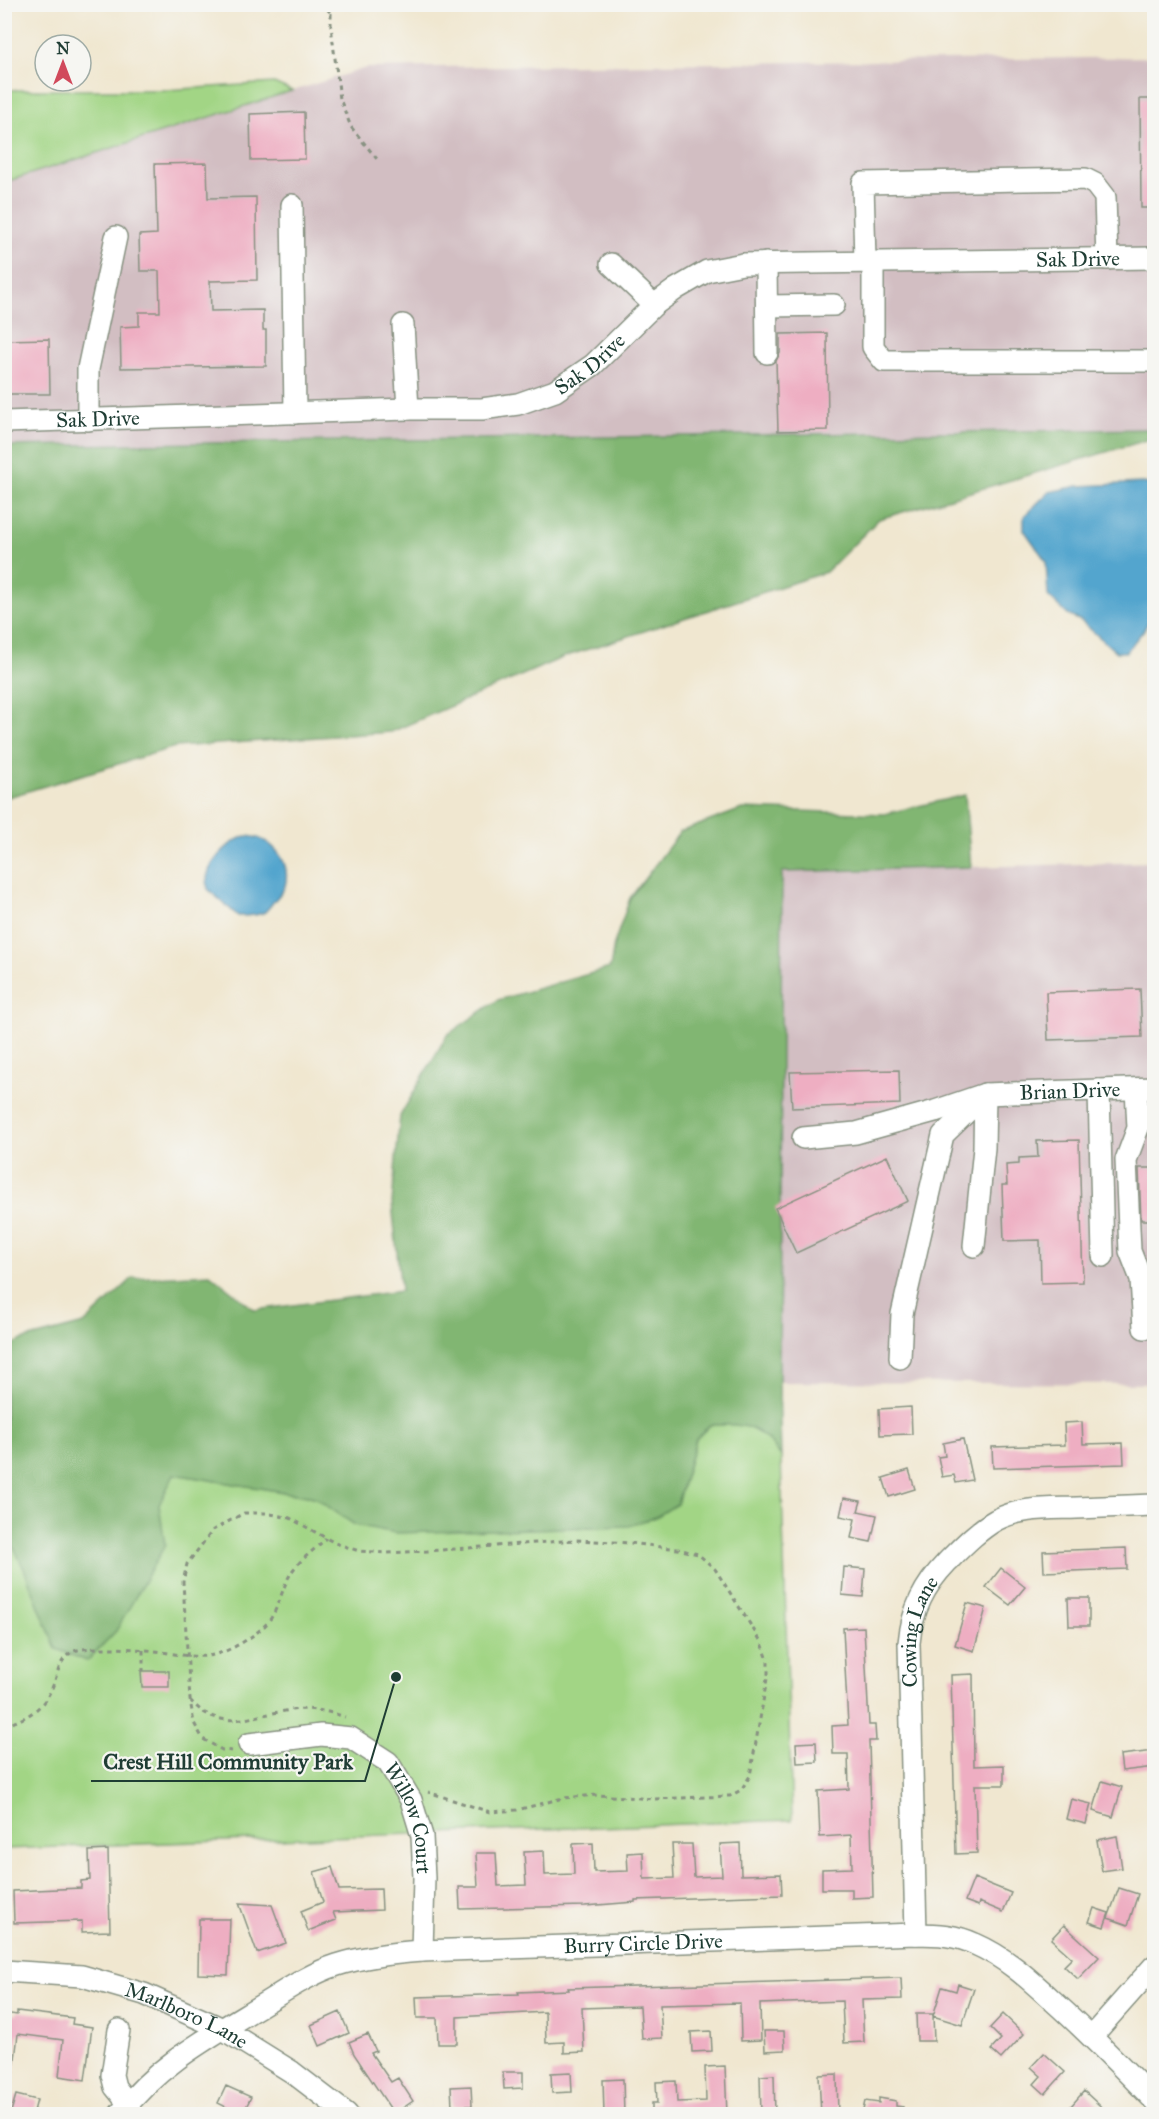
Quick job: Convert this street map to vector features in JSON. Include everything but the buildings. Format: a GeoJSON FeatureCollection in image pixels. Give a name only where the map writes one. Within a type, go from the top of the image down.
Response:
{"type":"FeatureCollection","features":[{"type":"Feature","properties":{"kind":"street"},"geometry":{"type":"LineString","coordinates":[[1107,259],[1106,197],[1095,184],[1086,179],[863,183],[873,347],[884,361],[1155,362]]}},
{"type":"Feature","properties":{"kind":"street"},"geometry":{"type":"LineString","coordinates":[[292,205],[295,413]]}},
{"type":"Feature","properties":{"kind":"street"},"geometry":{"type":"LineString","coordinates":[[88,420],[88,369],[116,237]]}},
{"type":"Feature","properties":{"kind":"street","name":"Sak Drive"},"geometry":{"type":"LineString","coordinates":[[4,422],[408,409],[482,409],[519,404],[555,391],[593,365],[654,305],[707,271],[743,264],[766,263],[1155,258]]}},
{"type":"Feature","properties":{"kind":"street"},"geometry":{"type":"LineString","coordinates":[[766,263],[767,353]]}},
{"type":"Feature","properties":{"kind":"street"},"geometry":{"type":"LineString","coordinates":[[612,264],[654,305]]}},
{"type":"Feature","properties":{"kind":"street"},"geometry":{"type":"LineString","coordinates":[[767,306],[834,304]]}},
{"type":"Feature","properties":{"kind":"street"},"geometry":{"type":"LineString","coordinates":[[403,325],[408,409]]}},
{"type":"Feature","properties":{"kind":"street"},"geometry":{"type":"LineString","coordinates":[[1144,1328],[1142,1279],[1130,1251],[1126,1160],[1138,1128],[1145,1089]]}},
{"type":"Feature","properties":{"kind":"street","name":"Brian Drive"},"geometry":{"type":"LineString","coordinates":[[803,1138],[856,1133],[935,1111],[985,1094],[1145,1089]]}},
{"type":"Feature","properties":{"kind":"street"},"geometry":{"type":"LineString","coordinates":[[1099,1090],[1102,1256]]}},
{"type":"Feature","properties":{"kind":"street"},"geometry":{"type":"LineString","coordinates":[[974,1246],[984,1148],[985,1094]]}},
{"type":"Feature","properties":{"kind":"street"},"geometry":{"type":"LineString","coordinates":[[900,1358],[902,1314],[943,1134],[985,1094]]}},
{"type":"Feature","properties":{"kind":"street","name":"Cowing Lane"},"geometry":{"type":"LineString","coordinates":[[916,1934],[909,1643],[914,1611],[923,1592],[936,1574],[966,1543],[983,1529],[1010,1515],[1039,1509],[1155,1505]]}},
{"type":"Feature","properties":{"kind":"street","name":"Willow Court"},"geometry":{"type":"LineString","coordinates":[[249,1744],[321,1735],[351,1738],[388,1762],[411,1800],[422,1836],[424,1878],[422,1951]]}},
{"type":"Feature","properties":{"kind":"street","name":"Burry Circle Drive"},"geometry":{"type":"LineString","coordinates":[[124,2109],[147,2083],[173,2060],[321,1971],[369,1956],[422,1951],[916,1934],[941,1934],[961,1938],[1014,1965],[1092,2036],[1155,2100]]}},
{"type":"Feature","properties":{"kind":"street"},"geometry":{"type":"LineString","coordinates":[[1092,2036],[1155,1966]]}},
{"type":"Feature","properties":{"kind":"street","name":"Marlboro Lane"},"geometry":{"type":"LineString","coordinates":[[4,1971],[82,1976],[144,1994],[223,2029],[292,2073],[347,2115]]}},
{"type":"Feature","properties":{"kind":"street"},"geometry":{"type":"LineString","coordinates":[[119,2030],[112,2075],[124,2109]]}},
{"type":"Feature","properties":{"kind":"path"},"geometry":{"type":"LineString","coordinates":[[321,4],[330,12]]}},
{"type":"Feature","properties":{"kind":"path"},"geometry":{"type":"LineString","coordinates":[[331,4],[340,99],[351,127],[377,159]]}},
{"type":"Feature","properties":{"kind":"path"},"geometry":{"type":"LineString","coordinates":[[249,1744],[241,1751],[222,1750],[203,1739],[194,1723],[190,1700],[183,1582],[187,1564],[213,1530],[244,1513],[266,1513],[290,1518],[335,1543],[359,1551],[388,1553],[576,1540],[630,1543],[688,1551],[698,1554],[715,1569],[762,1643],[768,1660],[768,1673],[750,1776],[736,1793],[721,1797],[654,1799],[597,1795],[563,1798],[517,1810],[490,1812],[446,1799]]}},
{"type":"Feature","properties":{"kind":"path"},"geometry":{"type":"LineString","coordinates":[[4,1726],[23,1720],[42,1706],[54,1683],[58,1668],[72,1652],[96,1648],[143,1650],[187,1656],[216,1654],[243,1642],[267,1624],[273,1616],[293,1570],[326,1538]]}},
{"type":"Feature","properties":{"kind":"path"},"geometry":{"type":"LineString","coordinates":[[143,1650],[143,1671]]}},
{"type":"Feature","properties":{"kind":"shaded area"},"geometry":{"type":"Polygon","coordinates":[[[1154,57],[1154,429],[5,446],[4,182],[366,68],[1154,57]]]}},
{"type":"Feature","properties":{"kind":"shaded area"},"geometry":{"type":"Polygon","coordinates":[[[1154,862],[1154,1384],[779,1382],[782,872],[1154,862]]]}},
{"type":"Feature","properties":{"kind":"green space"},"geometry":{"type":"Polygon","coordinates":[[[274,83],[292,91],[5,182],[5,90],[33,90],[33,93],[93,93],[93,90],[166,90],[274,83]]]}},
{"type":"Feature","properties":{"kind":"green space"},"geometry":{"type":"Polygon","coordinates":[[[1154,429],[1154,438],[879,519],[826,572],[564,657],[391,732],[175,747],[5,798],[5,446],[1154,429]]]}},
{"type":"Feature","properties":{"kind":"green space"},"geometry":{"type":"Polygon","coordinates":[[[965,795],[971,867],[782,872],[779,1382],[781,1456],[766,1438],[751,1428],[710,1425],[696,1439],[677,1504],[656,1517],[629,1526],[396,1533],[355,1525],[314,1497],[174,1474],[159,1505],[165,1545],[116,1631],[87,1661],[56,1649],[5,1528],[5,1349],[22,1340],[84,1324],[133,1278],[210,1274],[255,1310],[401,1291],[392,1203],[400,1116],[447,1035],[498,1000],[610,968],[614,944],[630,898],[680,832],[742,809],[884,814],[965,795]]]}},
{"type":"Feature","properties":{"kind":"green space"},"geometry":{"type":"Polygon","coordinates":[[[742,1424],[768,1438],[781,1456],[792,1820],[5,1849],[4,1520],[174,1474],[314,1497],[355,1525],[677,1504],[696,1439],[710,1425],[742,1424]]]}},
{"type":"Feature","properties":{"kind":"water"},"geometry":{"type":"Polygon","coordinates":[[[1143,483],[1154,485],[1154,613],[1126,652],[1116,652],[1081,621],[1068,615],[1048,596],[1046,561],[1024,530],[1024,516],[1049,492],[1078,486],[1143,483]]]}},
{"type":"Feature","properties":{"kind":"water"},"geometry":{"type":"Polygon","coordinates":[[[245,836],[263,840],[277,851],[285,867],[286,876],[283,890],[265,912],[238,916],[208,889],[207,881],[208,873],[217,857],[231,844],[245,836]]]}},
{"type":"Feature","properties":{"kind":"place","name":"Crest Hill Community Park"},"geometry":{"type":"Point","coordinates":[396,1677]}}]}
